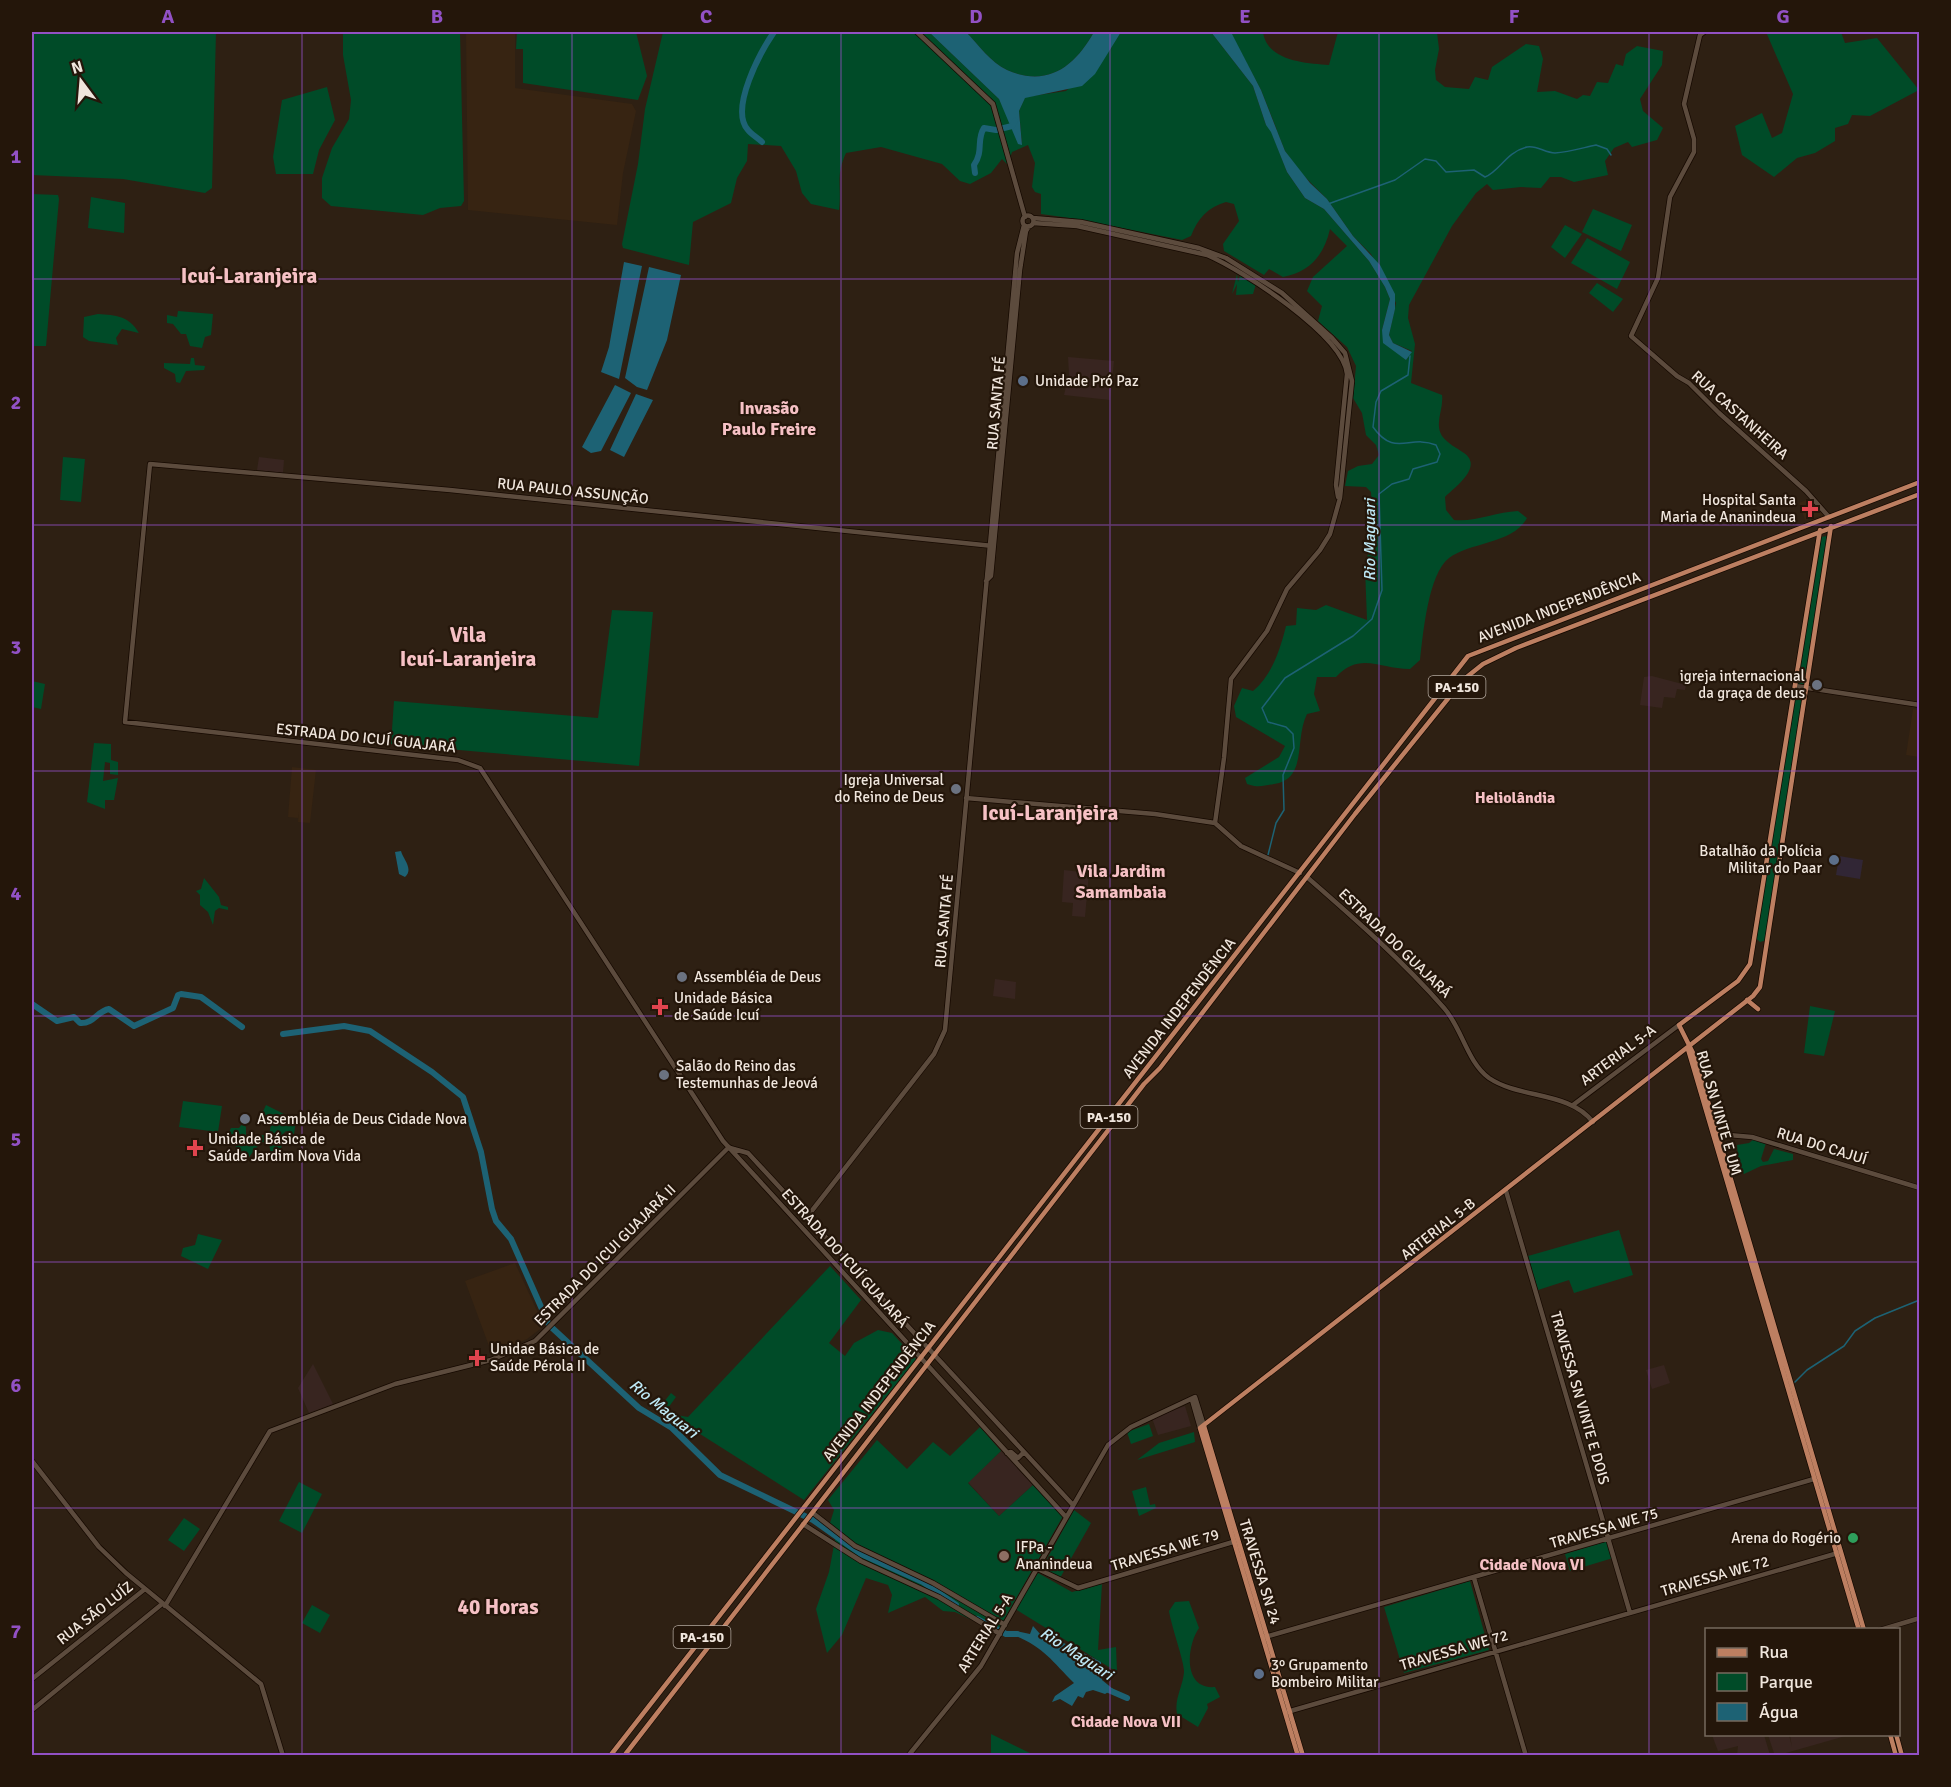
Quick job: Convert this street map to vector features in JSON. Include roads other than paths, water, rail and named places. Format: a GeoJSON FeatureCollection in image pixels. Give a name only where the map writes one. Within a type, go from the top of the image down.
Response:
{"type":"FeatureCollection","features":[{"type":"Feature","properties":{"kind":"main road","name":"AVENIDA INDEPENDÊNCIA"},"geometry":{"type":"LineString","coordinates":[[610,1755],[1468,656],[1920,482]]}},
{"type":"Feature","properties":{"kind":"main road","name":"AVENIDA INDEPENDÊNCIA"},"geometry":{"type":"LineString","coordinates":[[624,1755],[927,1367],[1144,1084],[1463,680],[1483,664],[1516,648],[1820,530],[1920,494]]}},
{"type":"Feature","properties":{"kind":"main road"},"geometry":{"type":"LineString","coordinates":[[1860,505],[1863,509],[1861,515]]}},
{"type":"Feature","properties":{"kind":"main road"},"geometry":{"type":"LineString","coordinates":[[1758,1009],[1747,1000],[1760,987],[1808,688],[1831,526]]}},
{"type":"Feature","properties":{"kind":"main road"},"geometry":{"type":"LineString","coordinates":[[1679,1025],[1738,981],[1750,964],[1820,530]]}},
{"type":"Feature","properties":{"kind":"main road"},"geometry":{"type":"LineString","coordinates":[[1818,539],[1830,537]]}},
{"type":"Feature","properties":{"kind":"main road"},"geometry":{"type":"LineString","coordinates":[[1512,639],[1516,648]]}},
{"type":"Feature","properties":{"kind":"main road"},"geometry":{"type":"LineString","coordinates":[[1366,788],[1372,788],[1373,792]]}},
{"type":"Feature","properties":{"kind":"main road"},"geometry":{"type":"LineString","coordinates":[[1233,959],[1240,964]]}},
{"type":"Feature","properties":{"kind":"main road","name":"ARTERIAL 5-B"},"geometry":{"type":"LineString","coordinates":[[1202,1427],[1747,1000]]}},
{"type":"Feature","properties":{"kind":"main road","name":"RUA SN VINTE E UM"},"geometry":{"type":"LineString","coordinates":[[1679,1025],[1705,1101],[1838,1553]]}},
{"type":"Feature","properties":{"kind":"main road","name":"RUA SN VINTE E UM"},"geometry":{"type":"LineString","coordinates":[[1705,1101],[1717,1134],[1734,1198]]}},
{"type":"Feature","properties":{"kind":"main road"},"geometry":{"type":"LineString","coordinates":[[972,1292],[979,1298]]}},
{"type":"Feature","properties":{"kind":"main road","name":"RUA SN VINTE E UM"},"geometry":{"type":"LineString","coordinates":[[1776,1343],[1814,1479],[1858,1617]]}},
{"type":"Feature","properties":{"kind":"main road"},"geometry":{"type":"LineString","coordinates":[[876,1415],[875,1420],[881,1425]]}},
{"type":"Feature","properties":{"kind":"main road","name":"TRAVESSA SN 24"},"geometry":{"type":"LineString","coordinates":[[1202,1427],[1233,1542],[1265,1637]]}},
{"type":"Feature","properties":{"kind":"main road","name":"TRAVESSA SN 24"},"geometry":{"type":"LineString","coordinates":[[1202,1427],[1298,1755]]}},
{"type":"Feature","properties":{"kind":"main road"},"geometry":{"type":"LineString","coordinates":[[1858,1617],[1859,1628]]}},
{"type":"Feature","properties":{"kind":"main road"},"geometry":{"type":"LineString","coordinates":[[1858,1617],[1864,1628]]}},
{"type":"Feature","properties":{"kind":"main road","name":"TRAVESSA SN 24"},"geometry":{"type":"LineString","coordinates":[[1287,1712],[1303,1755]]}},
{"type":"Feature","properties":{"kind":"main road"},"geometry":{"type":"LineString","coordinates":[[1891,1736],[1896,1755]]}},
{"type":"Feature","properties":{"kind":"main road"},"geometry":{"type":"LineString","coordinates":[[1897,1736],[1902,1755]]}},
{"type":"Feature","properties":{"kind":"street","name":"RUA SANTA FÉ"},"geometry":{"type":"LineString","coordinates":[[807,1217],[915,1080],[934,1054],[943,1036],[954,960],[966,798],[1014,307],[1017,253],[1030,223],[1025,216],[993,104],[917,32]]}},
{"type":"Feature","properties":{"kind":"street","name":"RUA CASTANHEIRA"},"geometry":{"type":"LineString","coordinates":[[1704,32],[1700,35],[1684,105],[1694,139],[1693,156],[1670,197],[1656,285],[1631,336],[1677,376],[1689,383],[1806,491],[1829,517]]}},
{"type":"Feature","properties":{"kind":"street"},"geometry":{"type":"LineString","coordinates":[[1030,223],[1077,226],[1207,255],[1259,281],[1288,304],[1338,351],[1344,361],[1347,374],[1336,485],[1338,507],[1326,543],[1287,589],[1267,632],[1231,679],[1227,704],[1225,750],[1215,823]]}},
{"type":"Feature","properties":{"kind":"street","name":"RUA PAULO ASSUNÇÃO"},"geometry":{"type":"LineString","coordinates":[[150,464],[440,489],[991,546]]}},
{"type":"Feature","properties":{"kind":"street","name":"ESTRADA DO ICUÍ GUAJARÁ"},"geometry":{"type":"LineString","coordinates":[[150,464],[125,722],[458,760],[480,768],[717,1133],[927,1367],[1066,1517]]}},
{"type":"Feature","properties":{"kind":"street"},"geometry":{"type":"LineString","coordinates":[[1795,686],[1920,705]]}},
{"type":"Feature","properties":{"kind":"street"},"geometry":{"type":"LineString","coordinates":[[966,798],[1155,814],[1215,823],[1241,846],[1300,873]]}},
{"type":"Feature","properties":{"kind":"street","name":"ESTRADA DO GUAJARÁ"},"geometry":{"type":"LineString","coordinates":[[1308,878],[1344,908],[1446,1010],[1486,1075],[1529,1094],[1573,1105]]}},
{"type":"Feature","properties":{"kind":"street","name":"ARTERIAL 5-A"},"geometry":{"type":"LineString","coordinates":[[1573,1105],[1679,1025]]}},
{"type":"Feature","properties":{"kind":"street"},"geometry":{"type":"LineString","coordinates":[[1573,1105],[1581,1109],[1593,1122]]}},
{"type":"Feature","properties":{"kind":"street","name":"RUA DO CAJUÍ"},"geometry":{"type":"LineString","coordinates":[[1717,1134],[1752,1137],[1920,1188]]}},
{"type":"Feature","properties":{"kind":"street"},"geometry":{"type":"LineString","coordinates":[[729,1147],[744,1151]]}},
{"type":"Feature","properties":{"kind":"street","name":"ESTRADA DO ICUI GUAJARÁ II"},"geometry":{"type":"LineString","coordinates":[[32,1710],[164,1605],[270,1431],[395,1384],[491,1360],[528,1345],[549,1329],[729,1147]]}},
{"type":"Feature","properties":{"kind":"street"},"geometry":{"type":"LineString","coordinates":[[737,1156],[744,1151]]}},
{"type":"Feature","properties":{"kind":"street","name":"ESTRADA DO ICUÍ GUAJARÁ"},"geometry":{"type":"LineString","coordinates":[[744,1151],[1073,1505]]}},
{"type":"Feature","properties":{"kind":"street","name":"TRAVESSA SN VINTE E DOIS"},"geometry":{"type":"LineString","coordinates":[[1506,1191],[1630,1613]]}},
{"type":"Feature","properties":{"kind":"street"},"geometry":{"type":"LineString","coordinates":[[938,1378],[947,1369]]}},
{"type":"Feature","properties":{"kind":"street","name":"ARTERIAL 5-A"},"geometry":{"type":"LineString","coordinates":[[908,1755],[975,1674],[1108,1445],[1131,1427],[1193,1398]]}},
{"type":"Feature","properties":{"kind":"street","name":"TRAVESSA SN 24"},"geometry":{"type":"LineString","coordinates":[[1193,1398],[1202,1427]]}},
{"type":"Feature","properties":{"kind":"street"},"geometry":{"type":"LineString","coordinates":[[1007,1453],[1011,1452],[1018,1458],[1024,1452]]}},
{"type":"Feature","properties":{"kind":"street"},"geometry":{"type":"LineString","coordinates":[[32,1461],[99,1547],[145,1589],[261,1684],[283,1755]]}},
{"type":"Feature","properties":{"kind":"street","name":"TRAVESSA WE 75"},"geometry":{"type":"LineString","coordinates":[[1265,1637],[1814,1479]]}},
{"type":"Feature","properties":{"kind":"street"},"geometry":{"type":"LineString","coordinates":[[813,1513],[855,1546],[933,1582],[1004,1627]]}},
{"type":"Feature","properties":{"kind":"street"},"geometry":{"type":"LineString","coordinates":[[804,1523],[861,1561],[939,1597],[1000,1634]]}},
{"type":"Feature","properties":{"kind":"street","name":"TRAVESSA WE 79"},"geometry":{"type":"LineString","coordinates":[[1038,1569],[1078,1588],[1233,1542]]}},
{"type":"Feature","properties":{"kind":"street","name":"TRAVESSA WE 72"},"geometry":{"type":"LineString","coordinates":[[1287,1712],[1838,1553]]}},
{"type":"Feature","properties":{"kind":"street"},"geometry":{"type":"LineString","coordinates":[[1474,1578],[1526,1755]]}},
{"type":"Feature","properties":{"kind":"street","name":"RUA SÃO LUÍZ"},"geometry":{"type":"LineString","coordinates":[[32,1679],[145,1589]]}},
{"type":"Feature","properties":{"kind":"street"},"geometry":{"type":"LineString","coordinates":[[1884,1628],[1920,1618]]}},
{"type":"Feature","properties":{"kind":"water"},"geometry":{"type":"Polygon","coordinates":[[[929,32],[966,32],[1001,67],[1022,75],[1035,76],[1048,75],[1069,64],[1094,32],[1121,32],[1095,74],[1082,86],[1025,98],[1019,111],[1022,145],[1018,144],[999,99],[929,32]]]}},
{"type":"Feature","properties":{"kind":"water"},"geometry":{"type":"Polygon","coordinates":[[[1211,32],[1232,34],[1261,90],[1285,151],[1310,183],[1327,199],[1353,236],[1380,265],[1395,294],[1395,309],[1389,335],[1393,343],[1412,352],[1406,360],[1383,343],[1382,330],[1390,299],[1385,287],[1369,261],[1324,209],[1305,198],[1287,172],[1266,125],[1253,86],[1211,32]]]}},
{"type":"Feature","properties":{"kind":"water"},"geometry":{"type":"Polygon","coordinates":[[[624,262],[642,266],[619,379],[601,372],[609,347],[624,262]]]}},
{"type":"Feature","properties":{"kind":"water"},"geometry":{"type":"Polygon","coordinates":[[[649,267],[681,275],[667,340],[647,390],[637,387],[625,378],[649,267]]]}},
{"type":"Feature","properties":{"kind":"water"},"geometry":{"type":"Polygon","coordinates":[[[615,385],[631,393],[601,451],[591,453],[582,447],[615,385]]]}},
{"type":"Feature","properties":{"kind":"water"},"geometry":{"type":"Polygon","coordinates":[[[636,394],[653,400],[624,457],[610,450],[636,394]]]}},
{"type":"Feature","properties":{"kind":"water"},"geometry":{"type":"Polygon","coordinates":[[[401,851],[408,867],[405,877],[399,874],[395,852],[401,851]]]}},
{"type":"Feature","properties":{"kind":"water"},"geometry":{"type":"Polygon","coordinates":[[[1033,1626],[1041,1635],[1052,1637],[1101,1662],[1102,1680],[1113,1689],[1105,1694],[1093,1690],[1086,1692],[1083,1698],[1078,1696],[1072,1706],[1060,1699],[1052,1702],[1055,1696],[1074,1683],[1039,1649],[1011,1634],[1016,1631],[1030,1634],[1033,1626]]]}},
{"type":"Feature","properties":{"kind":"waterway","name":"Rio Maguari"},"geometry":{"type":"LineString","coordinates":[[762,142],[748,130],[743,121],[742,108],[749,80],[774,32]]}},
{"type":"Feature","properties":{"kind":"waterway"},"geometry":{"type":"LineString","coordinates":[[975,173],[974,165],[979,155],[980,137],[984,128],[996,130],[1012,126],[1015,121]]}},
{"type":"Feature","properties":{"kind":"waterway"},"geometry":{"type":"LineString","coordinates":[[1328,204],[1395,180],[1425,159],[1436,161],[1446,172],[1474,170],[1485,177],[1508,157],[1527,147],[1555,153],[1596,145],[1607,149],[1611,155]]}},
{"type":"Feature","properties":{"kind":"waterway","name":"Rio Maguari"},"geometry":{"type":"LineString","coordinates":[[1268,855],[1276,823],[1284,810],[1283,775],[1294,748],[1293,734],[1286,727],[1268,722],[1262,708],[1285,678],[1353,636],[1372,619],[1382,590],[1379,494],[1392,484],[1409,479],[1413,469],[1437,462],[1440,454],[1436,445],[1426,442],[1403,444],[1388,441],[1373,427],[1376,402],[1381,391],[1408,375],[1410,356]]}},
{"type":"Feature","properties":{"kind":"waterway","name":"Rio Maguari"},"geometry":{"type":"LineString","coordinates":[[32,1004],[57,1021],[74,1017],[80,1023],[85,1023],[109,1009],[134,1026],[173,1008],[178,995],[181,994],[201,997],[242,1027]]}},
{"type":"Feature","properties":{"kind":"waterway","name":"Rio Maguari"},"geometry":{"type":"LineString","coordinates":[[283,1034],[344,1026],[370,1031],[432,1072],[463,1097],[481,1152],[496,1221],[511,1239],[549,1325],[639,1408],[672,1428],[720,1475],[813,1520],[861,1554],[923,1582],[956,1605]]}},
{"type":"Feature","properties":{"kind":"waterway"},"geometry":{"type":"LineString","coordinates":[[1795,1382],[1807,1370],[1844,1346],[1855,1331],[1875,1318],[1917,1301]]}},
{"type":"Feature","properties":{"kind":"waterway","name":"Rio Maguari"},"geometry":{"type":"LineString","coordinates":[[977,1619],[1006,1634],[1017,1634]]}},
{"type":"Feature","properties":{"kind":"waterway","name":"Rio Maguari"},"geometry":{"type":"LineString","coordinates":[[1104,1688],[1127,1698]]}},
{"type":"Feature","properties":{"kind":"place","name":"Unidade Pró Paz"},"geometry":{"type":"Point","coordinates":[1023,381]}},
{"type":"Feature","properties":{"kind":"place","name":"Hospital Santa Maria de Ananindeua"},"geometry":{"type":"Point","coordinates":[1810,509]}},
{"type":"Feature","properties":{"kind":"place","name":"igreja internacional da graça de deus"},"geometry":{"type":"Point","coordinates":[1817,685]}},
{"type":"Feature","properties":{"kind":"place","name":"Igreja Universal do Reino de Deus"},"geometry":{"type":"Point","coordinates":[956,789]}},
{"type":"Feature","properties":{"kind":"place","name":"Batalhão da Polícia Militar do Paar"},"geometry":{"type":"Point","coordinates":[1834,860]}},
{"type":"Feature","properties":{"kind":"place","name":"Assembléia de Deus"},"geometry":{"type":"Point","coordinates":[682,977]}},
{"type":"Feature","properties":{"kind":"place","name":"Unidade Básica de Saúde Icuí"},"geometry":{"type":"Point","coordinates":[660,1007]}},
{"type":"Feature","properties":{"kind":"place","name":"Salão do Reino das Testemunhas de Jeová"},"geometry":{"type":"Point","coordinates":[664,1075]}},
{"type":"Feature","properties":{"kind":"place","name":"Assembléia de Deus Cidade Nova"},"geometry":{"type":"Point","coordinates":[245,1119]}},
{"type":"Feature","properties":{"kind":"place","name":"Unidade Básica de Saúde Jardim Nova Vida"},"geometry":{"type":"Point","coordinates":[195,1148]}},
{"type":"Feature","properties":{"kind":"place","name":"Unidae Básica de Saúde Pérola II"},"geometry":{"type":"Point","coordinates":[477,1358]}},
{"type":"Feature","properties":{"kind":"place","name":"Arena do Rogério"},"geometry":{"type":"Point","coordinates":[1853,1538]}},
{"type":"Feature","properties":{"kind":"place","name":"IFPa - Ananindeua"},"geometry":{"type":"Point","coordinates":[1004,1556]}},
{"type":"Feature","properties":{"kind":"place","name":"3º Grupamento Bombeiro Militar"},"geometry":{"type":"Point","coordinates":[1259,1674]}},
{"type":"Feature","properties":{"kind":"district","name":"Icuí-Laranjeira"},"geometry":{"type":"Point","coordinates":[249,276]}},
{"type":"Feature","properties":{"kind":"district","name":"Invasão Paulo Freire"},"geometry":{"type":"Point","coordinates":[769,418]}},
{"type":"Feature","properties":{"kind":"district","name":"Vila Icuí-Laranjeira"},"geometry":{"type":"Point","coordinates":[468,647]}},
{"type":"Feature","properties":{"kind":"district","name":"Heliolândia"},"geometry":{"type":"Point","coordinates":[1515,797]}},
{"type":"Feature","properties":{"kind":"district","name":"Icuí-Laranjeira"},"geometry":{"type":"Point","coordinates":[1050,813]}},
{"type":"Feature","properties":{"kind":"district","name":"Vila Jardim Samambaia"},"geometry":{"type":"Point","coordinates":[1121,881]}},
{"type":"Feature","properties":{"kind":"district","name":"Cidade Nova VI"},"geometry":{"type":"Point","coordinates":[1532,1564]}},
{"type":"Feature","properties":{"kind":"district","name":"40 Horas"},"geometry":{"type":"Point","coordinates":[498,1607]}},
{"type":"Feature","properties":{"kind":"district","name":"Cidade Nova VII"},"geometry":{"type":"Point","coordinates":[1126,1721]}}]}
